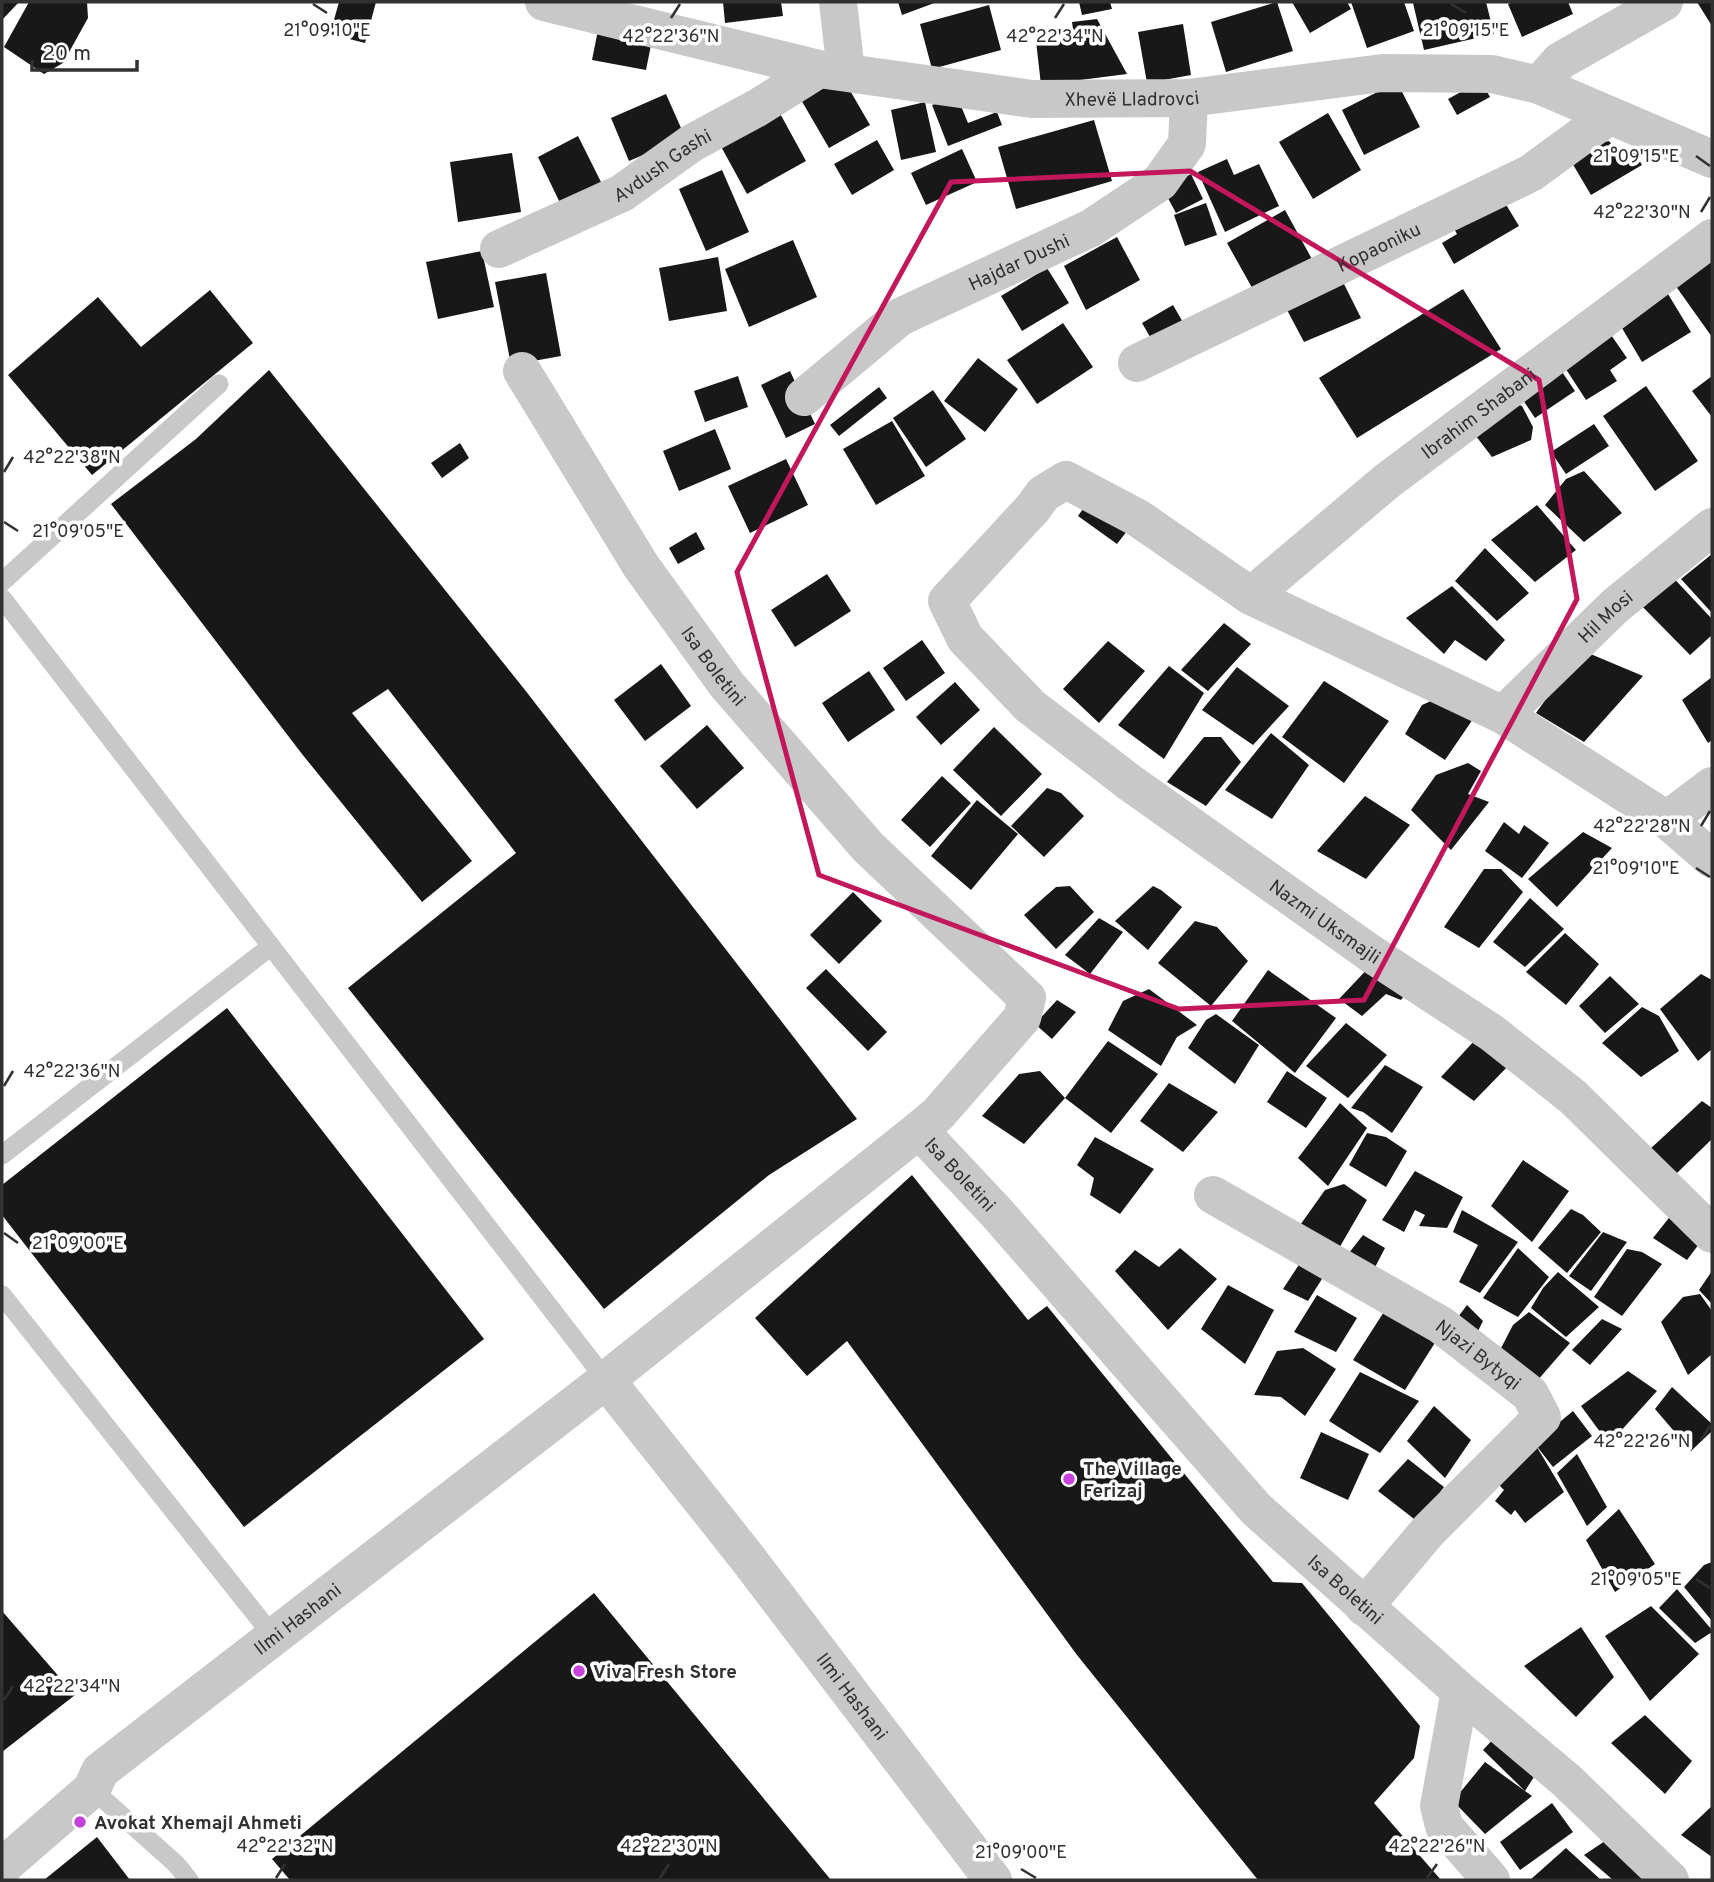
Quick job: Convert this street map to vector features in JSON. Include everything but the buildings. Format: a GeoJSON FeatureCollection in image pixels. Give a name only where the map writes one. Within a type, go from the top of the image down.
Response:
{"type":"FeatureCollection","features":[{"type":"Feature","properties":{"kind":"street","name":"Xhevë Lladrovci"},"geometry":{"type":"LineString","coordinates":[[544,2],[833,71],[1032,99],[1189,98],[1382,73],[1492,74],[1539,85],[1712,159]]}},
{"type":"Feature","properties":{"kind":"street"},"geometry":{"type":"LineString","coordinates":[[833,71],[838,2]]}},
{"type":"Feature","properties":{"kind":"street"},"geometry":{"type":"LineString","coordinates":[[1539,85],[1560,61],[1664,2]]}},
{"type":"Feature","properties":{"kind":"street","name":"Avdush Gashi"},"geometry":{"type":"LineString","coordinates":[[499,249],[622,193],[692,144],[833,71]]}},
{"type":"Feature","properties":{"kind":"street","name":"Hajdar Dushi"},"geometry":{"type":"LineString","coordinates":[[804,397],[901,317],[1091,228],[1160,182],[1187,144],[1189,98]]}},
{"type":"Feature","properties":{"kind":"street","name":"Kopaoniku"},"geometry":{"type":"LineString","coordinates":[[1137,363],[1531,173],[1609,116]]}},
{"type":"Feature","properties":{"kind":"street","name":"Ibrahim Shabani"},"geometry":{"type":"LineString","coordinates":[[1251,596],[1387,481],[1712,238]]}},
{"type":"Feature","properties":{"kind":"street","name":"Isa Boletini"},"geometry":{"type":"LineString","coordinates":[[522,371],[641,566],[727,685],[868,847],[1027,998],[1022,1017],[938,1114],[919,1130],[1014,1233],[1256,1509],[1364,1607],[1566,1780],[1670,1880]]}},
{"type":"Feature","properties":{"kind":"street","name":"Nazmi Uksmajli"},"geometry":{"type":"LineString","coordinates":[[1251,596],[1138,518],[1066,480],[1043,494],[947,601],[965,638],[1030,706],[1129,782],[1359,945],[1492,1033],[1573,1097],[1712,1234]]}},
{"type":"Feature","properties":{"kind":"street","name":"Hil Mosi"},"geometry":{"type":"LineString","coordinates":[[1503,715],[1615,606],[1712,527]]}},
{"type":"Feature","properties":{"kind":"street"},"geometry":{"type":"LineString","coordinates":[[1251,596],[1503,715],[1667,820],[1712,859]]}},
{"type":"Feature","properties":{"kind":"street"},"geometry":{"type":"LineString","coordinates":[[1667,820],[1712,786]]}},
{"type":"Feature","properties":{"kind":"street","name":"Ilmi Hashani"},"geometry":{"type":"LineString","coordinates":[[2,1867],[92,1789],[100,1770],[606,1380],[919,1130]]}},
{"type":"Feature","properties":{"kind":"street","name":"Njazi Bytyqi"},"geometry":{"type":"LineString","coordinates":[[1213,1195],[1441,1325],[1530,1394],[1542,1417],[1429,1530],[1364,1607]]}},
{"type":"Feature","properties":{"kind":"street","name":"Ilmi Hashani"},"geometry":{"type":"LineString","coordinates":[[606,1380],[753,1566],[993,1880]]}},
{"type":"Feature","properties":{"kind":"street"},"geometry":{"type":"LineString","coordinates":[[1460,1690],[1439,1806],[1444,1826],[1491,1880]]}},
{"type":"Feature","properties":{"kind":"lane"},"geometry":{"type":"LineString","coordinates":[[2,582],[219,384]]}},
{"type":"Feature","properties":{"kind":"lane"},"geometry":{"type":"LineString","coordinates":[[2,598],[606,1380]]}},
{"type":"Feature","properties":{"kind":"lane"},"geometry":{"type":"LineString","coordinates":[[2,1156],[270,947]]}},
{"type":"Feature","properties":{"kind":"lane"},"geometry":{"type":"LineString","coordinates":[[2,1295],[273,1636]]}},
{"type":"Feature","properties":{"kind":"lane"},"geometry":{"type":"LineString","coordinates":[[92,1789],[176,1864],[189,1880]]}},
{"type":"Feature","properties":{"kind":"highlighted area"},"geometry":{"type":"Polygon","coordinates":[[[1190,171],[1539,380],[1577,599],[1364,1000],[1179,1009],[819,875],[737,572],[951,182],[1190,171]]]}},
{"type":"Feature","properties":{"kind":"place","name":"The Village Ferizaj"},"geometry":{"type":"Point","coordinates":[1069,1479]}},
{"type":"Feature","properties":{"kind":"place","name":"Viva Fresh Store"},"geometry":{"type":"Point","coordinates":[579,1671]}},
{"type":"Feature","properties":{"kind":"place","name":"Avokat Xhemajl Ahmeti"},"geometry":{"type":"Point","coordinates":[80,1822]}}]}
